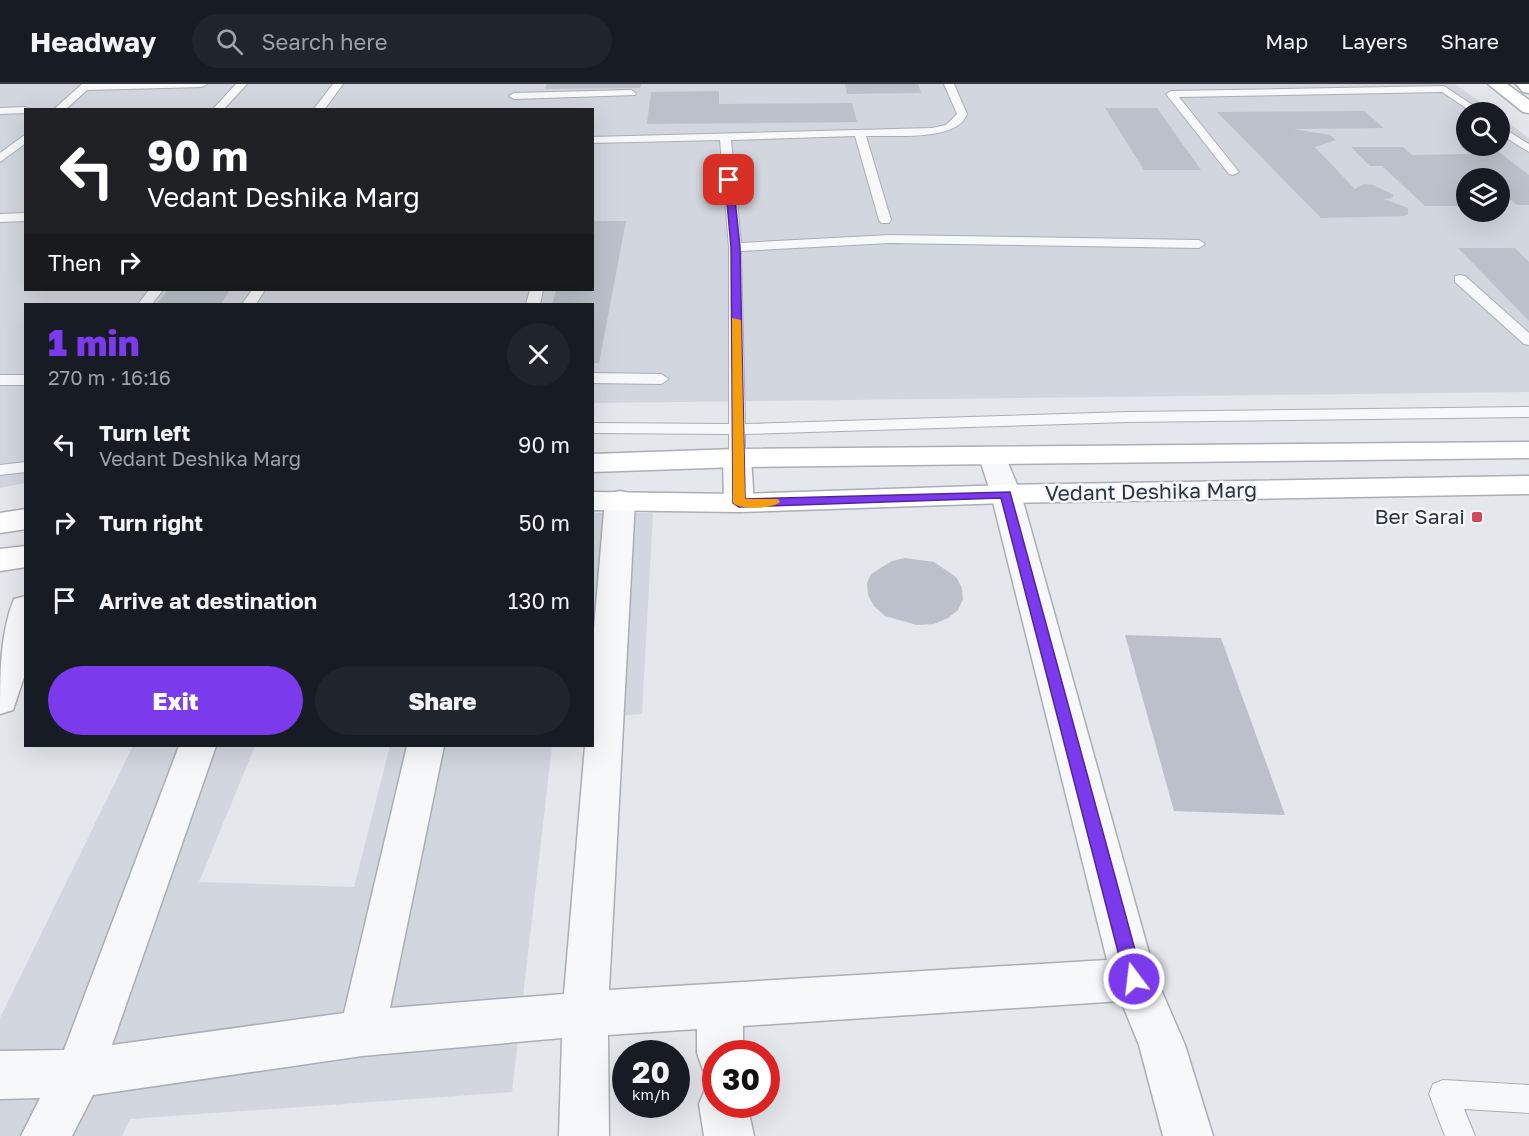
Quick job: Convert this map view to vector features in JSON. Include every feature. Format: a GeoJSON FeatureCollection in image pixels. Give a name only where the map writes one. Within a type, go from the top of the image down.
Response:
{"type":"FeatureCollection","features":[{"type":"Feature","properties":{"kind":"main road"},"geometry":{"type":"LineString","coordinates":[[1496,84],[1529,108]]}},
{"type":"Feature","properties":{"kind":"main road"},"geometry":{"type":"LineString","coordinates":[[1524,84],[1529,88]]}},
{"type":"Feature","properties":{"kind":"main road","name":"Vedant Deshika Marg"},"geometry":{"type":"LineString","coordinates":[[594,463],[737,458],[1529,450]]}},
{"type":"Feature","properties":{"kind":"main road","name":"Vedant Deshika Marg"},"geometry":{"type":"LineString","coordinates":[[606,501],[739,503],[1006,494],[1529,485]]}},
{"type":"Feature","properties":{"kind":"main road"},"geometry":{"type":"LineString","coordinates":[[0,523],[24,519]]}},
{"type":"Feature","properties":{"kind":"main road"},"geometry":{"type":"LineString","coordinates":[[0,560],[24,556]]}},
{"type":"Feature","properties":{"kind":"street"},"geometry":{"type":"LineString","coordinates":[[993,457],[1006,494],[1134,979],[1162,1045],[1188,1136]]}},
{"type":"Feature","properties":{"kind":"street"},"geometry":{"type":"LineString","coordinates":[[737,458],[739,503]]}},
{"type":"Feature","properties":{"kind":"street"},"geometry":{"type":"LineString","coordinates":[[584,1136],[585,1014],[606,501]]}},
{"type":"Feature","properties":{"kind":"street"},"geometry":{"type":"LineString","coordinates":[[0,700],[24,614]]}},
{"type":"Feature","properties":{"kind":"street"},"geometry":{"type":"LineString","coordinates":[[46,1136],[79,1073],[197,747]]}},
{"type":"Feature","properties":{"kind":"street"},"geometry":{"type":"LineString","coordinates":[[362,1033],[425,747]]}},
{"type":"Feature","properties":{"kind":"street"},"geometry":{"type":"LineString","coordinates":[[0,1075],[79,1073],[362,1033],[585,1014],[1134,979]]}},
{"type":"Feature","properties":{"kind":"street"},"geometry":{"type":"LineString","coordinates":[[720,1004],[720,1040]]}},
{"type":"Feature","properties":{"kind":"street"},"geometry":{"type":"LineString","coordinates":[[726,1118],[729,1136]]}},
{"type":"Feature","properties":{"kind":"lane"},"geometry":{"type":"LineString","coordinates":[[60,108],[86,86],[202,84]]}},
{"type":"Feature","properties":{"kind":"lane"},"geometry":{"type":"LineString","coordinates":[[219,108],[242,84]]}},
{"type":"Feature","properties":{"kind":"lane"},"geometry":{"type":"LineString","coordinates":[[320,108],[338,84]]}},
{"type":"Feature","properties":{"kind":"lane"},"geometry":{"type":"LineString","coordinates":[[511,108],[519,84]]}},
{"type":"Feature","properties":{"kind":"lane"},"geometry":{"type":"LineString","coordinates":[[594,140],[913,133],[950,127],[960,120],[962,114],[949,84]]}},
{"type":"Feature","properties":{"kind":"lane"},"geometry":{"type":"LineString","coordinates":[[1233,172],[1171,94],[1444,89],[1463,102]]}},
{"type":"Feature","properties":{"kind":"lane"},"geometry":{"type":"LineString","coordinates":[[514,96],[631,93]]}},
{"type":"Feature","properties":{"kind":"lane"},"geometry":{"type":"LineString","coordinates":[[0,111],[24,111]]}},
{"type":"Feature","properties":{"kind":"lane"},"geometry":{"type":"LineString","coordinates":[[860,134],[885,220]]}},
{"type":"Feature","properties":{"kind":"lane"},"geometry":{"type":"LineString","coordinates":[[725,136],[735,247],[737,458]]}},
{"type":"Feature","properties":{"kind":"lane"},"geometry":{"type":"LineString","coordinates":[[1510,136],[1529,149]]}},
{"type":"Feature","properties":{"kind":"lane"},"geometry":{"type":"LineString","coordinates":[[0,159],[24,139]]}},
{"type":"Feature","properties":{"kind":"lane"},"geometry":{"type":"LineString","coordinates":[[0,218],[24,217]]}},
{"type":"Feature","properties":{"kind":"lane"},"geometry":{"type":"LineString","coordinates":[[735,247],[890,239],[1200,244]]}},
{"type":"Feature","properties":{"kind":"lane"},"geometry":{"type":"LineString","coordinates":[[1460,279],[1529,340]]}},
{"type":"Feature","properties":{"kind":"lane"},"geometry":{"type":"LineString","coordinates":[[146,303],[155,291]]}},
{"type":"Feature","properties":{"kind":"lane"},"geometry":{"type":"LineString","coordinates":[[594,378],[662,379]]}},
{"type":"Feature","properties":{"kind":"lane"},"geometry":{"type":"LineString","coordinates":[[0,380],[24,380]]}},
{"type":"Feature","properties":{"kind":"lane"},"geometry":{"type":"LineString","coordinates":[[594,428],[736,429],[1128,417],[1529,412]]}},
{"type":"Feature","properties":{"kind":"lane"},"geometry":{"type":"LineString","coordinates":[[0,470],[24,466]]}},
{"type":"Feature","properties":{"kind":"lane"},"geometry":{"type":"LineString","coordinates":[[1460,1136],[1443,1094],[1529,1099]]}},
{"type":"Feature","properties":{"kind":"shaded area"},"geometry":{"type":"Polygon","coordinates":[[[0,84],[1455,84],[1480,102],[1456,102],[1456,156],[1510,156],[1510,124],[1529,138],[1529,392],[594,403],[594,303],[24,303],[24,483],[0,488],[0,84]]]}},
{"type":"Feature","properties":{"kind":"shaded area"},"geometry":{"type":"Polygon","coordinates":[[[594,513],[653,513],[642,714],[594,718],[594,513]]]}},
{"type":"Feature","properties":{"kind":"shaded area"},"geometry":{"type":"Polygon","coordinates":[[[133,747],[255,747],[199,882],[354,887],[390,747],[552,747],[512,1092],[130,1119],[122,1136],[0,1136],[0,1018],[133,747]]]}},
{"type":"Feature","properties":{"kind":"building"},"geometry":{"type":"Polygon","coordinates":[[[547,84],[641,84],[640,88],[545,89],[547,84]]]}},
{"type":"Feature","properties":{"kind":"building"},"geometry":{"type":"Polygon","coordinates":[[[845,84],[918,84],[921,93],[847,94],[845,84]]]}},
{"type":"Feature","properties":{"kind":"building"},"geometry":{"type":"Polygon","coordinates":[[[719,91],[719,104],[852,103],[857,122],[647,124],[651,92],[719,91]]]}},
{"type":"Feature","properties":{"kind":"building"},"geometry":{"type":"Polygon","coordinates":[[[1105,108],[1157,108],[1201,170],[1144,170],[1105,108]]]}},
{"type":"Feature","properties":{"kind":"building"},"geometry":{"type":"Polygon","coordinates":[[[1364,111],[1384,128],[1293,129],[1330,135],[1336,140],[1315,147],[1355,189],[1364,184],[1373,185],[1394,195],[1392,198],[1384,199],[1408,208],[1408,214],[1404,216],[1321,218],[1217,112],[1364,111]]]}},
{"type":"Feature","properties":{"kind":"building"},"geometry":{"type":"Polygon","coordinates":[[[1351,147],[1403,147],[1412,155],[1504,156],[1529,175],[1529,205],[1517,205],[1510,199],[1510,168],[1456,168],[1456,206],[1425,206],[1382,166],[1370,166],[1351,147]]]}},
{"type":"Feature","properties":{"kind":"building"},"geometry":{"type":"Polygon","coordinates":[[[594,221],[626,221],[599,363],[594,363],[594,303],[552,303],[556,291],[594,291],[594,221]]]}},
{"type":"Feature","properties":{"kind":"building"},"geometry":{"type":"Polygon","coordinates":[[[1458,248],[1515,248],[1529,262],[1529,321],[1458,248]]]}},
{"type":"Feature","properties":{"kind":"building"},"geometry":{"type":"Polygon","coordinates":[[[167,291],[229,291],[222,303],[158,303],[167,291]]]}},
{"type":"Feature","properties":{"kind":"building"},"geometry":{"type":"Polygon","coordinates":[[[905,558],[934,562],[956,577],[962,588],[963,599],[958,610],[948,618],[934,624],[917,625],[885,616],[874,606],[868,595],[867,583],[871,574],[892,561],[905,558]]]}},
{"type":"Feature","properties":{"kind":"building"},"geometry":{"type":"Polygon","coordinates":[[[1125,635],[1221,638],[1285,815],[1174,811],[1125,635]]]}},
{"type":"Feature","properties":{"kind":"slow traffic"},"geometry":{"type":"LineString","coordinates":[[736,320],[739,503],[774,502]]}},
{"type":"Feature","properties":{"kind":"place","name":"Ber Sarai"},"geometry":{"type":"Point","coordinates":[1477,517]}},
{"type":"Feature","properties":{"kind":"route"},"geometry":{"type":"LineString","coordinates":[[729,180],[735,247],[736,429],[739,503],[1006,494],[1134,979]]}}]}
